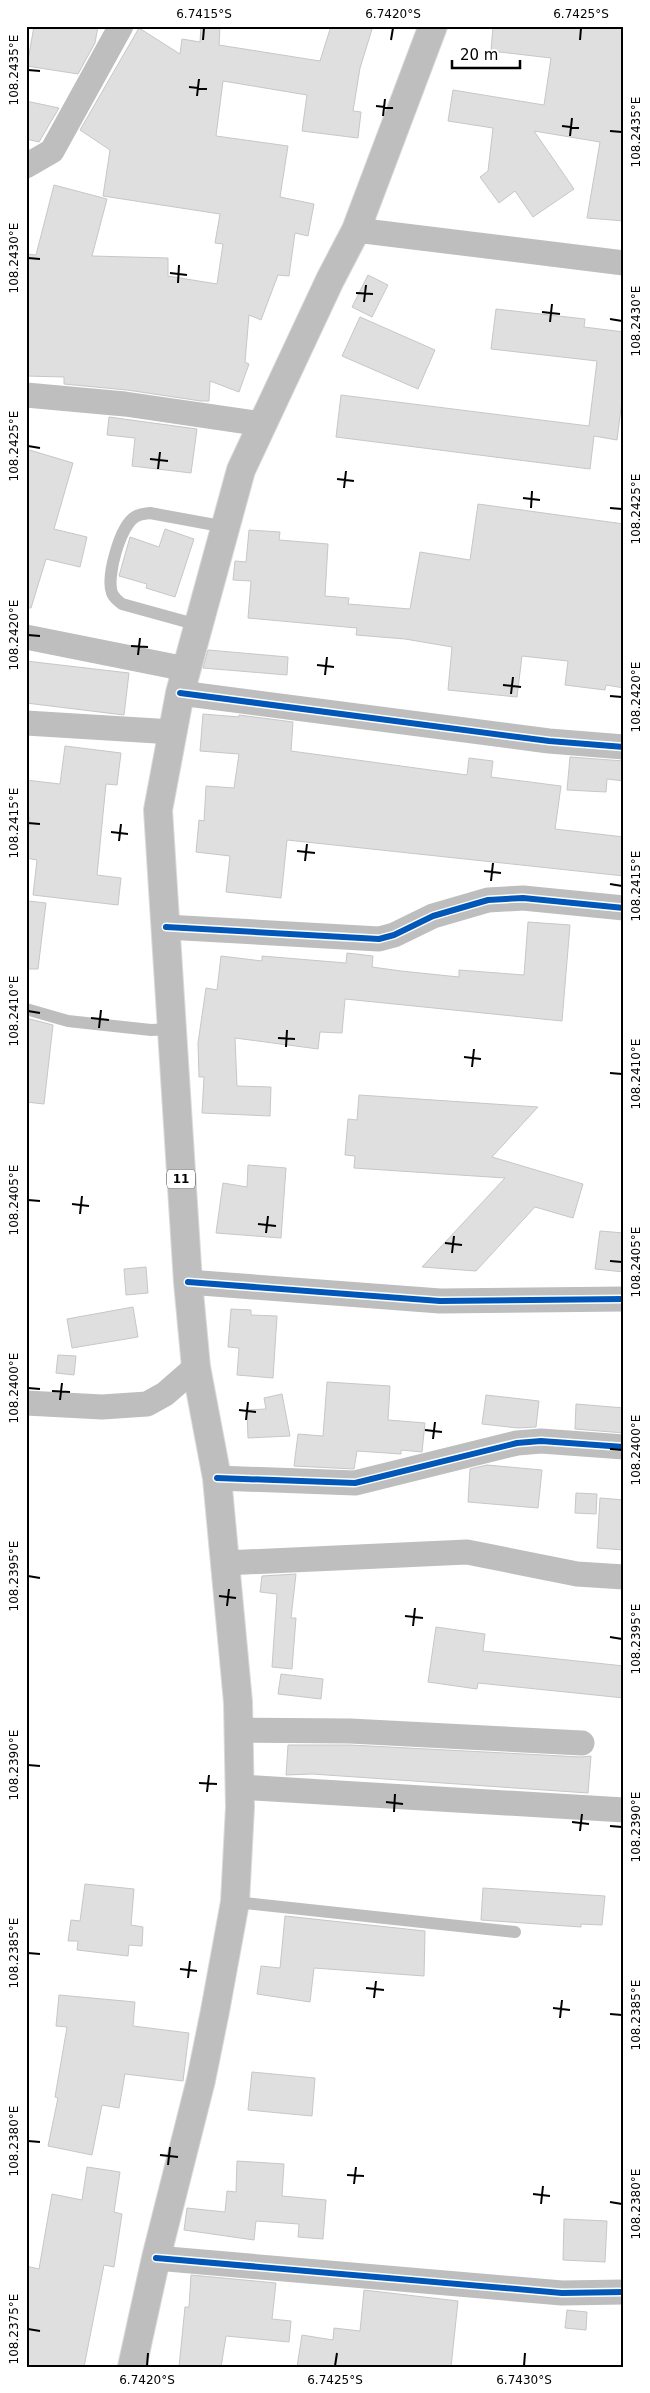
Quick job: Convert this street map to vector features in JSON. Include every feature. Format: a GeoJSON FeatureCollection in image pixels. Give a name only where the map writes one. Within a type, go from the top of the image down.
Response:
{"type":"FeatureCollection","features":[{"type":"Feature","properties":{"kind":"highway","name":"11"},"geometry":{"type":"LineString","coordinates":[[132,2367],[156,2258],[201,2080],[235,1902],[240,1787],[239,1730],[217,1478],[196,1367],[188,1282],[158,810],[183,681],[241,470],[330,280],[356,230],[432,26]]}},
{"type":"Feature","properties":{"kind":"street"},"geometry":{"type":"LineString","coordinates":[[26,166],[52,151],[121,26]]}},
{"type":"Feature","properties":{"kind":"street"},"geometry":{"type":"LineString","coordinates":[[356,230],[624,262]]}},
{"type":"Feature","properties":{"kind":"street"},"geometry":{"type":"LineString","coordinates":[[26,395],[124,404],[262,424]]}},
{"type":"Feature","properties":{"kind":"street"},"geometry":{"type":"LineString","coordinates":[[26,638],[183,681],[549,741],[624,748]]}},
{"type":"Feature","properties":{"kind":"street"},"geometry":{"type":"LineString","coordinates":[[26,723],[172,732]]}},
{"type":"Feature","properties":{"kind":"street"},"geometry":{"type":"LineString","coordinates":[[166,927],[379,939],[394,935],[433,916],[488,900],[524,898],[624,908]]}},
{"type":"Feature","properties":{"kind":"street"},"geometry":{"type":"LineString","coordinates":[[188,1282],[440,1301],[624,1299]]}},
{"type":"Feature","properties":{"kind":"street"},"geometry":{"type":"LineString","coordinates":[[26,1403],[102,1407],[148,1404],[165,1394],[196,1367]]}},
{"type":"Feature","properties":{"kind":"street"},"geometry":{"type":"LineString","coordinates":[[217,1478],[355,1483],[518,1443],[541,1441],[624,1447]]}},
{"type":"Feature","properties":{"kind":"street"},"geometry":{"type":"LineString","coordinates":[[225,1563],[467,1552],[577,1574],[624,1577]]}},
{"type":"Feature","properties":{"kind":"street"},"geometry":{"type":"LineString","coordinates":[[239,1730],[350,1731],[582,1743]]}},
{"type":"Feature","properties":{"kind":"street"},"geometry":{"type":"LineString","coordinates":[[240,1787],[624,1810]]}},
{"type":"Feature","properties":{"kind":"street"},"geometry":{"type":"LineString","coordinates":[[156,2258],[562,2293],[624,2292]]}},
{"type":"Feature","properties":{"kind":"lane"},"geometry":{"type":"LineString","coordinates":[[198,625],[122,604],[115,599],[111,592],[111,564],[121,538],[133,518],[142,514],[150,513],[226,527]]}},
{"type":"Feature","properties":{"kind":"lane"},"geometry":{"type":"LineString","coordinates":[[26,1009],[68,1020],[151,1030],[172,1030]]}},
{"type":"Feature","properties":{"kind":"lane"},"geometry":{"type":"LineString","coordinates":[[235,1902],[515,1932]]}},
{"type":"Feature","properties":{"kind":"building"},"geometry":{"type":"Polygon","coordinates":[[[34,26],[98,26],[95,43],[78,74],[27,66],[34,26]]]}},
{"type":"Feature","properties":{"kind":"building"},"geometry":{"type":"Polygon","coordinates":[[[201,26],[220,26],[219,45],[320,61],[331,26],[373,26],[360,68],[353,111],[361,112],[358,138],[302,131],[307,95],[223,81],[216,136],[288,146],[280,197],[314,204],[308,236],[295,233],[289,276],[278,275],[261,320],[249,315],[245,362],[249,364],[239,392],[210,381],[209,401],[201,401],[127,390],[64,384],[64,377],[26,376],[26,254],[36,255],[54,185],[107,199],[92,256],[168,258],[168,276],[217,284],[223,244],[215,243],[220,214],[103,196],[110,150],[80,130],[139,28],[180,54],[182,39],[200,42],[201,26]]]}},
{"type":"Feature","properties":{"kind":"building"},"geometry":{"type":"Polygon","coordinates":[[[493,26],[556,28],[557,26],[624,26],[624,221],[587,218],[600,142],[534,131],[574,189],[533,217],[515,191],[499,203],[480,177],[488,171],[493,128],[448,121],[453,90],[544,105],[551,58],[491,51],[493,26]]]}},
{"type":"Feature","properties":{"kind":"building"},"geometry":{"type":"Polygon","coordinates":[[[26,101],[59,108],[39,142],[26,139],[26,101]]]}},
{"type":"Feature","properties":{"kind":"building"},"geometry":{"type":"Polygon","coordinates":[[[368,275],[388,285],[372,317],[352,307],[368,275]]]}},
{"type":"Feature","properties":{"kind":"building"},"geometry":{"type":"Polygon","coordinates":[[[496,309],[585,319],[584,327],[624,332],[624,385],[617,440],[594,436],[590,469],[336,437],[341,395],[589,426],[597,361],[491,349],[496,309]]]}},
{"type":"Feature","properties":{"kind":"building"},"geometry":{"type":"Polygon","coordinates":[[[360,317],[435,350],[418,389],[342,356],[360,317]]]}},
{"type":"Feature","properties":{"kind":"building"},"geometry":{"type":"Polygon","coordinates":[[[109,417],[197,429],[191,473],[132,466],[135,438],[107,435],[109,417]]]}},
{"type":"Feature","properties":{"kind":"building"},"geometry":{"type":"Polygon","coordinates":[[[26,449],[73,463],[54,529],[87,537],[80,567],[46,559],[31,608],[26,608],[26,449]]]}},
{"type":"Feature","properties":{"kind":"building"},"geometry":{"type":"Polygon","coordinates":[[[478,504],[624,524],[624,688],[606,685],[605,690],[565,685],[568,661],[522,656],[517,697],[448,690],[452,647],[405,639],[356,635],[357,628],[248,618],[251,581],[233,580],[235,561],[246,562],[249,530],[280,532],[279,540],[328,544],[325,596],[349,598],[348,604],[410,609],[420,552],[470,560],[478,504]]]}},
{"type":"Feature","properties":{"kind":"building"},"geometry":{"type":"Polygon","coordinates":[[[165,529],[194,539],[175,597],[146,588],[147,584],[119,576],[130,537],[159,547],[165,529]]]}},
{"type":"Feature","properties":{"kind":"building"},"geometry":{"type":"Polygon","coordinates":[[[208,650],[288,657],[287,675],[203,668],[208,650]]]}},
{"type":"Feature","properties":{"kind":"building"},"geometry":{"type":"Polygon","coordinates":[[[26,661],[129,673],[124,715],[26,703],[26,661]]]}},
{"type":"Feature","properties":{"kind":"building"},"geometry":{"type":"Polygon","coordinates":[[[203,714],[239,717],[239,715],[293,722],[291,751],[467,775],[469,758],[493,761],[491,777],[561,786],[555,829],[624,837],[624,876],[287,840],[281,898],[226,892],[230,856],[196,852],[199,820],[204,821],[206,786],[234,788],[239,754],[200,751],[203,714]]]}},
{"type":"Feature","properties":{"kind":"building"},"geometry":{"type":"Polygon","coordinates":[[[65,746],[121,753],[117,785],[106,784],[97,875],[121,878],[118,905],[33,895],[37,860],[26,858],[30,818],[26,818],[26,780],[60,784],[65,746]]]}},
{"type":"Feature","properties":{"kind":"building"},"geometry":{"type":"Polygon","coordinates":[[[570,757],[624,761],[624,781],[607,779],[606,792],[567,790],[570,757]]]}},
{"type":"Feature","properties":{"kind":"building"},"geometry":{"type":"Polygon","coordinates":[[[28,901],[46,903],[38,969],[26,969],[28,901]]]}},
{"type":"Feature","properties":{"kind":"building"},"geometry":{"type":"Polygon","coordinates":[[[528,922],[570,925],[562,1021],[345,999],[342,1033],[320,1032],[318,1049],[235,1038],[237,1086],[271,1087],[270,1116],[202,1113],[204,1077],[199,1077],[198,1043],[206,988],[217,990],[221,956],[262,961],[262,956],[346,963],[347,953],[373,956],[372,967],[401,971],[459,977],[459,970],[524,975],[528,922]]]}},
{"type":"Feature","properties":{"kind":"building"},"geometry":{"type":"Polygon","coordinates":[[[26,1018],[53,1025],[44,1104],[26,1102],[26,1018]]]}},
{"type":"Feature","properties":{"kind":"building"},"geometry":{"type":"Polygon","coordinates":[[[359,1095],[538,1107],[492,1157],[583,1184],[573,1218],[535,1207],[476,1271],[422,1267],[505,1178],[354,1168],[355,1156],[345,1155],[348,1119],[357,1120],[359,1095]]]}},
{"type":"Feature","properties":{"kind":"building"},"geometry":{"type":"Polygon","coordinates":[[[248,1165],[286,1168],[281,1238],[216,1233],[223,1183],[247,1187],[248,1165]]]}},
{"type":"Feature","properties":{"kind":"building"},"geometry":{"type":"Polygon","coordinates":[[[600,1231],[624,1233],[624,1272],[595,1269],[600,1231]]]}},
{"type":"Feature","properties":{"kind":"building"},"geometry":{"type":"Polygon","coordinates":[[[146,1267],[148,1293],[126,1295],[124,1269],[146,1267]]]}},
{"type":"Feature","properties":{"kind":"building"},"geometry":{"type":"Polygon","coordinates":[[[133,1307],[138,1337],[72,1348],[67,1319],[133,1307]]]}},
{"type":"Feature","properties":{"kind":"building"},"geometry":{"type":"Polygon","coordinates":[[[231,1309],[251,1310],[251,1315],[277,1316],[273,1378],[237,1375],[239,1348],[228,1347],[231,1309]]]}},
{"type":"Feature","properties":{"kind":"building"},"geometry":{"type":"Polygon","coordinates":[[[58,1355],[76,1356],[74,1375],[56,1373],[58,1355]]]}},
{"type":"Feature","properties":{"kind":"building"},"geometry":{"type":"Polygon","coordinates":[[[327,1382],[390,1386],[388,1420],[425,1423],[422,1452],[401,1450],[401,1454],[357,1451],[354,1469],[294,1466],[298,1434],[323,1436],[327,1382]]]}},
{"type":"Feature","properties":{"kind":"building"},"geometry":{"type":"Polygon","coordinates":[[[282,1394],[290,1436],[248,1438],[247,1410],[266,1409],[264,1398],[282,1394]]]}},
{"type":"Feature","properties":{"kind":"building"},"geometry":{"type":"Polygon","coordinates":[[[486,1395],[539,1401],[536,1427],[518,1428],[482,1424],[486,1395]]]}},
{"type":"Feature","properties":{"kind":"building"},"geometry":{"type":"Polygon","coordinates":[[[576,1404],[624,1408],[624,1433],[575,1429],[576,1404]]]}},
{"type":"Feature","properties":{"kind":"building"},"geometry":{"type":"Polygon","coordinates":[[[487,1465],[542,1470],[538,1508],[468,1502],[470,1469],[487,1465]]]}},
{"type":"Feature","properties":{"kind":"building"},"geometry":{"type":"Polygon","coordinates":[[[576,1493],[597,1494],[596,1514],[575,1513],[576,1493]]]}},
{"type":"Feature","properties":{"kind":"building"},"geometry":{"type":"Polygon","coordinates":[[[600,1498],[624,1500],[624,1550],[597,1548],[600,1498]]]}},
{"type":"Feature","properties":{"kind":"building"},"geometry":{"type":"Polygon","coordinates":[[[296,1574],[291,1618],[296,1618],[292,1669],[272,1667],[277,1594],[260,1592],[262,1576],[296,1574]]]}},
{"type":"Feature","properties":{"kind":"building"},"geometry":{"type":"Polygon","coordinates":[[[436,1627],[485,1634],[483,1651],[624,1666],[624,1698],[478,1683],[477,1689],[428,1682],[436,1627]]]}},
{"type":"Feature","properties":{"kind":"building"},"geometry":{"type":"Polygon","coordinates":[[[281,1674],[323,1679],[321,1699],[278,1694],[281,1674]]]}},
{"type":"Feature","properties":{"kind":"building"},"geometry":{"type":"Polygon","coordinates":[[[288,1745],[350,1745],[591,1756],[588,1793],[312,1774],[286,1775],[288,1745]]]}},
{"type":"Feature","properties":{"kind":"building"},"geometry":{"type":"Polygon","coordinates":[[[85,1884],[134,1889],[131,1925],[143,1927],[142,1946],[129,1945],[128,1956],[77,1950],[78,1941],[68,1941],[71,1920],[80,1921],[85,1884]]]}},
{"type":"Feature","properties":{"kind":"building"},"geometry":{"type":"Polygon","coordinates":[[[483,1888],[605,1896],[602,1925],[581,1924],[581,1927],[481,1920],[483,1888]]]}},
{"type":"Feature","properties":{"kind":"building"},"geometry":{"type":"Polygon","coordinates":[[[285,1916],[425,1931],[424,1976],[314,1968],[310,2002],[257,1994],[261,1966],[280,1968],[285,1916]]]}},
{"type":"Feature","properties":{"kind":"building"},"geometry":{"type":"Polygon","coordinates":[[[59,1995],[135,2002],[133,2026],[189,2033],[183,2081],[125,2074],[119,2108],[102,2105],[92,2155],[48,2146],[58,2098],[55,2097],[67,2027],[56,2026],[59,1995]]]}},
{"type":"Feature","properties":{"kind":"building"},"geometry":{"type":"Polygon","coordinates":[[[252,2072],[315,2078],[312,2116],[248,2110],[252,2072]]]}},
{"type":"Feature","properties":{"kind":"building"},"geometry":{"type":"Polygon","coordinates":[[[237,2161],[284,2164],[282,2196],[326,2200],[323,2239],[298,2237],[299,2224],[256,2221],[254,2240],[184,2230],[187,2208],[225,2212],[227,2191],[236,2192],[237,2161]]]}},
{"type":"Feature","properties":{"kind":"building"},"geometry":{"type":"Polygon","coordinates":[[[87,2167],[120,2172],[114,2212],[122,2214],[114,2267],[104,2265],[84,2367],[26,2367],[26,2266],[39,2269],[52,2194],[82,2200],[87,2167]]]}},
{"type":"Feature","properties":{"kind":"building"},"geometry":{"type":"Polygon","coordinates":[[[564,2219],[607,2221],[605,2262],[563,2260],[564,2219]]]}},
{"type":"Feature","properties":{"kind":"building"},"geometry":{"type":"Polygon","coordinates":[[[191,2275],[276,2283],[272,2319],[291,2321],[289,2342],[226,2336],[221,2367],[179,2367],[185,2307],[189,2307],[191,2275]]]}},
{"type":"Feature","properties":{"kind":"building"},"geometry":{"type":"Polygon","coordinates":[[[364,2290],[458,2301],[451,2367],[297,2367],[302,2335],[333,2340],[334,2328],[360,2331],[364,2290]]]}},
{"type":"Feature","properties":{"kind":"building"},"geometry":{"type":"Polygon","coordinates":[[[567,2310],[587,2312],[586,2330],[565,2328],[567,2310]]]}},
{"type":"Feature","properties":{"kind":"cycle path"},"geometry":{"type":"LineString","coordinates":[[180,693],[549,741],[624,747]]}},
{"type":"Feature","properties":{"kind":"cycle path"},"geometry":{"type":"LineString","coordinates":[[166,927],[379,939],[394,935],[433,916],[488,900],[523,898],[624,908]]}},
{"type":"Feature","properties":{"kind":"cycle path"},"geometry":{"type":"LineString","coordinates":[[188,1282],[440,1301],[624,1299]]}},
{"type":"Feature","properties":{"kind":"cycle path"},"geometry":{"type":"LineString","coordinates":[[217,1478],[355,1483],[517,1443],[541,1441],[624,1447]]}},
{"type":"Feature","properties":{"kind":"cycle path"},"geometry":{"type":"LineString","coordinates":[[156,2258],[562,2293],[624,2292]]}}]}
